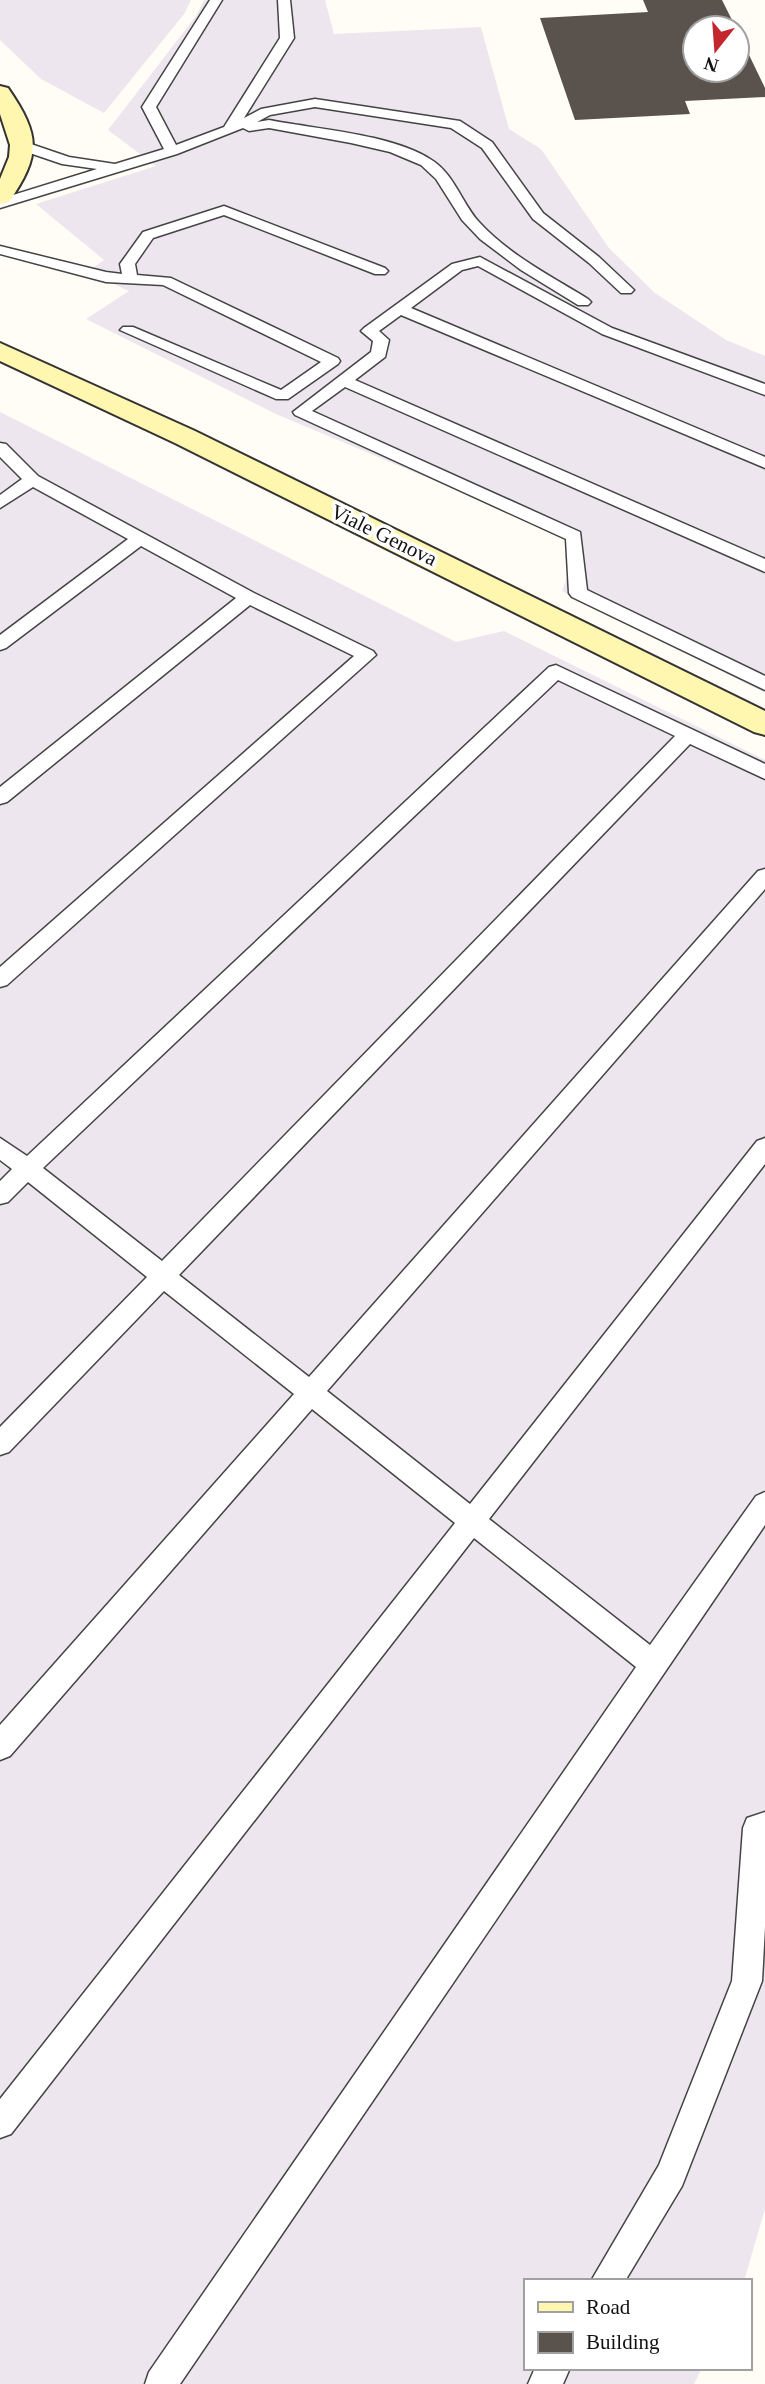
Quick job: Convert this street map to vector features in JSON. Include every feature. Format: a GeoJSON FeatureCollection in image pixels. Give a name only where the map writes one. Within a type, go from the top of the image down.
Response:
{"type":"FeatureCollection","features":[{"type":"Feature","properties":{"kind":"street"},"geometry":{"type":"LineString","coordinates":[[0,93],[18,124],[23,145],[18,171],[0,197]]}},
{"type":"Feature","properties":{"kind":"street","name":"Viale Genova"},"geometry":{"type":"LineString","coordinates":[[0,351],[185,437],[765,724]]}},
{"type":"Feature","properties":{"kind":"lane"},"geometry":{"type":"LineString","coordinates":[[172,151],[149,107],[216,0]]}},
{"type":"Feature","properties":{"kind":"lane"},"geometry":{"type":"LineString","coordinates":[[229,130],[287,38],[284,0]]}},
{"type":"Feature","properties":{"kind":"lane"},"geometry":{"type":"LineString","coordinates":[[0,204],[172,151],[229,130],[266,111],[315,103],[455,124],[487,145],[538,216],[594,260],[626,290]]}},
{"type":"Feature","properties":{"kind":"lane"},"geometry":{"type":"LineString","coordinates":[[229,130],[270,124],[396,150],[425,161],[448,183],[473,225],[526,267],[605,315],[666,342],[765,375]]}},
{"type":"Feature","properties":{"kind":"lane"},"geometry":{"type":"LineString","coordinates":[[23,145],[67,161],[118,168]]}},
{"type":"Feature","properties":{"kind":"lane"},"geometry":{"type":"LineString","coordinates":[[131,279],[127,264],[148,235],[224,211],[380,271]]}},
{"type":"Feature","properties":{"kind":"lane"},"geometry":{"type":"LineString","coordinates":[[0,250],[106,277],[166,281],[332,361],[282,396],[128,330]]}},
{"type":"Feature","properties":{"kind":"lane"},"geometry":{"type":"LineString","coordinates":[[765,390],[607,331],[480,261],[457,267],[369,331],[381,340],[379,354],[301,412],[574,536],[578,593],[765,684]]}},
{"type":"Feature","properties":{"kind":"lane"},"geometry":{"type":"LineString","coordinates":[[399,308],[765,463]]}},
{"type":"Feature","properties":{"kind":"lane"},"geometry":{"type":"LineString","coordinates":[[342,380],[765,566]]}},
{"type":"Feature","properties":{"kind":"lane"},"geometry":{"type":"LineString","coordinates":[[0,448],[32,480],[248,597],[367,655],[0,979]]}},
{"type":"Feature","properties":{"kind":"lane"},"geometry":{"type":"LineString","coordinates":[[0,503],[32,480]]}},
{"type":"Feature","properties":{"kind":"lane"},"geometry":{"type":"LineString","coordinates":[[0,644],[140,538]]}},
{"type":"Feature","properties":{"kind":"lane"},"geometry":{"type":"LineString","coordinates":[[0,797],[248,597]]}},
{"type":"Feature","properties":{"kind":"lane"},"geometry":{"type":"LineString","coordinates":[[0,1195],[556,671],[765,772]]}},
{"type":"Feature","properties":{"kind":"lane"},"geometry":{"type":"LineString","coordinates":[[0,1444],[687,735]]}},
{"type":"Feature","properties":{"kind":"lane"},"geometry":{"type":"LineString","coordinates":[[0,1746],[765,876]]}},
{"type":"Feature","properties":{"kind":"lane"},"geometry":{"type":"LineString","coordinates":[[0,1147],[653,1664]]}},
{"type":"Feature","properties":{"kind":"lane"},"geometry":{"type":"LineString","coordinates":[[0,2123],[765,1147]]}},
{"type":"Feature","properties":{"kind":"lane"},"geometry":{"type":"LineString","coordinates":[[161,2384],[765,1504]]}},
{"type":"Feature","properties":{"kind":"lane"},"geometry":{"type":"LineString","coordinates":[[608,2279],[671,2175],[747,1981],[757,1828],[765,1826]]}},
{"type":"Feature","properties":{"kind":"shaded area"},"geometry":{"type":"Polygon","coordinates":[[[0,0],[191,0],[184,14],[104,113],[41,79],[0,40],[0,0]]]}},
{"type":"Feature","properties":{"kind":"shaded area"},"geometry":{"type":"Polygon","coordinates":[[[204,0],[325,0],[334,34],[481,27],[509,129],[541,149],[609,248],[655,293],[726,340],[765,356],[765,693],[562,591],[580,542],[276,414],[86,319],[129,291],[87,272],[104,260],[36,204],[156,166],[108,130],[196,16],[204,0]]]}},
{"type":"Feature","properties":{"kind":"shaded area"},"geometry":{"type":"Polygon","coordinates":[[[0,412],[456,642],[504,631],[765,760],[765,2209],[745,2279],[524,2279],[524,2370],[701,2370],[694,2384],[0,2384],[0,412]]]}},
{"type":"Feature","properties":{"kind":"building"},"geometry":{"type":"Polygon","coordinates":[[[643,0],[722,0],[729,14],[681,14],[681,84],[751,84],[751,59],[765,88],[765,97],[685,101],[690,114],[575,120],[540,18],[648,12],[643,0]]]}}]}
